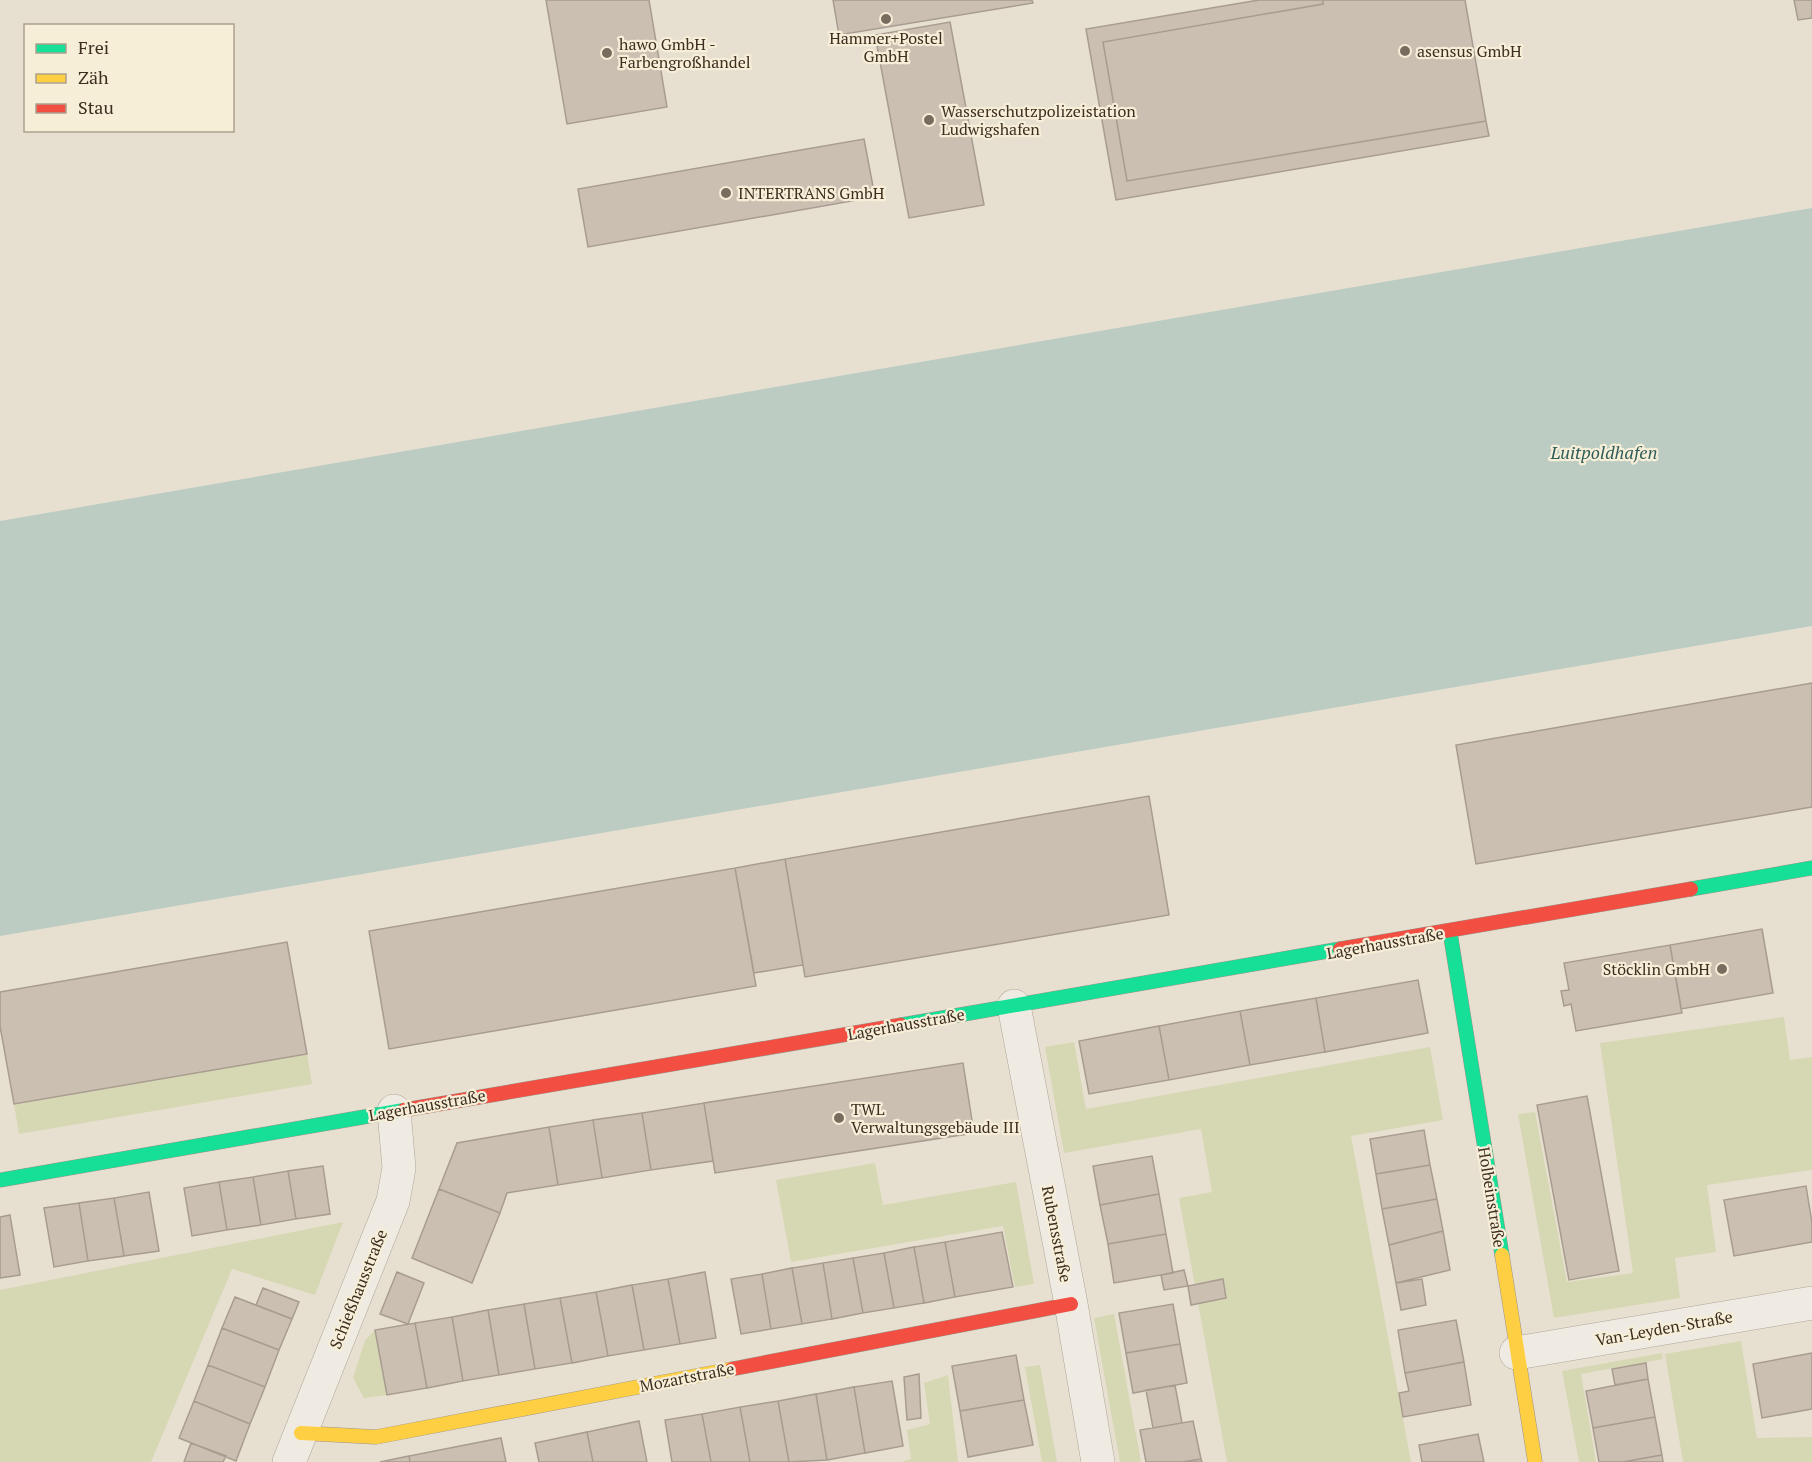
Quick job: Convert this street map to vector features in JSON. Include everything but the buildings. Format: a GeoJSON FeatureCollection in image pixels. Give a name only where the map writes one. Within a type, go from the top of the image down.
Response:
{"type":"FeatureCollection","features":[{"type":"Feature","properties":{"kind":"street","name":"Lagerhausstraße"},"geometry":{"type":"LineString","coordinates":[[0,1180],[1812,868]]}},
{"type":"Feature","properties":{"kind":"street","name":"Holbeinstraße"},"geometry":{"type":"LineString","coordinates":[[1450,932],[1535,1462]]}},
{"type":"Feature","properties":{"kind":"street","name":"Rubensstraße"},"geometry":{"type":"LineString","coordinates":[[1014,1006],[1071,1304],[1098,1462]]}},
{"type":"Feature","properties":{"kind":"street","name":"Schießhausstraße"},"geometry":{"type":"LineString","coordinates":[[295,1447],[393,1201],[399,1168],[394,1111]]}},
{"type":"Feature","properties":{"kind":"street","name":"Van-Leyden-Straße"},"geometry":{"type":"LineString","coordinates":[[1516,1353],[1812,1303]]}},
{"type":"Feature","properties":{"kind":"street","name":"Mozartstraße"},"geometry":{"type":"LineString","coordinates":[[295,1447],[376,1437],[1071,1304]]}},
{"type":"Feature","properties":{"kind":"green space"},"geometry":{"type":"Polygon","coordinates":[[[1784,1017],[1790,1060],[1812,1057],[1812,1170],[1707,1185],[1716,1252],[1675,1258],[1680,1298],[1554,1318],[1518,1114],[1535,1112],[1567,1282],[1633,1273],[1600,1043],[1784,1017]]]}},
{"type":"Feature","properties":{"kind":"green space"},"geometry":{"type":"Polygon","coordinates":[[[1074,1042],[1086,1109],[1430,1047],[1443,1120],[1351,1136],[1411,1462],[1227,1462],[1179,1198],[1212,1192],[1201,1129],[1064,1153],[1045,1047],[1074,1042]]]}},
{"type":"Feature","properties":{"kind":"green space"},"geometry":{"type":"Polygon","coordinates":[[[307,1054],[312,1084],[19,1134],[14,1104],[307,1054]]]}},
{"type":"Feature","properties":{"kind":"green space"},"geometry":{"type":"Polygon","coordinates":[[[875,1163],[883,1205],[1016,1182],[1034,1284],[1015,1287],[1003,1226],[791,1262],[776,1180],[875,1163]]]}},
{"type":"Feature","properties":{"kind":"green space"},"geometry":{"type":"Polygon","coordinates":[[[343,1222],[315,1295],[232,1269],[151,1462],[0,1462],[0,1290],[343,1222]]]}},
{"type":"Feature","properties":{"kind":"green space"},"geometry":{"type":"Polygon","coordinates":[[[1114,1314],[1141,1462],[1120,1462],[1094,1318],[1114,1314]]]}},
{"type":"Feature","properties":{"kind":"green space"},"geometry":{"type":"Polygon","coordinates":[[[375,1330],[387,1395],[364,1398],[353,1378],[365,1340],[375,1330]]]}},
{"type":"Feature","properties":{"kind":"green space"},"geometry":{"type":"Polygon","coordinates":[[[1741,1341],[1757,1438],[1812,1437],[1812,1462],[1683,1462],[1665,1354],[1741,1341]]]}},
{"type":"Feature","properties":{"kind":"green space"},"geometry":{"type":"Polygon","coordinates":[[[1662,1353],[1663,1359],[1581,1374],[1596,1462],[1579,1462],[1562,1371],[1662,1353]]]}},
{"type":"Feature","properties":{"kind":"green space"},"geometry":{"type":"Polygon","coordinates":[[[1040,1365],[1057,1462],[1042,1462],[1025,1367],[1040,1365]]]}},
{"type":"Feature","properties":{"kind":"green space"},"geometry":{"type":"Polygon","coordinates":[[[948,1375],[958,1462],[901,1462],[911,1459],[907,1430],[930,1424],[924,1383],[948,1375]]]}},
{"type":"Feature","properties":{"kind":"water","name":"Luitpoldhafen"},"geometry":{"type":"Polygon","coordinates":[[[1812,208],[1812,626],[0,936],[0,521],[1812,208]]]}},
{"type":"Feature","properties":{"kind":"traffic: fast"},"geometry":{"type":"LineString","coordinates":[[1691,889],[1812,868]]}},
{"type":"Feature","properties":{"kind":"traffic: fast"},"geometry":{"type":"LineString","coordinates":[[1450,932],[1502,1255]]}},
{"type":"Feature","properties":{"kind":"traffic: fast"},"geometry":{"type":"LineString","coordinates":[[901,1025],[1340,949]]}},
{"type":"Feature","properties":{"kind":"traffic: fast"},"geometry":{"type":"LineString","coordinates":[[0,1180],[404,1110]]}},
{"type":"Feature","properties":{"kind":"traffic: slow"},"geometry":{"type":"LineString","coordinates":[[1502,1255],[1535,1462]]}},
{"type":"Feature","properties":{"kind":"traffic: slow"},"geometry":{"type":"LineString","coordinates":[[301,1433],[376,1437],[732,1369]]}},
{"type":"Feature","properties":{"kind":"traffic: jam"},"geometry":{"type":"LineString","coordinates":[[1340,949],[1691,889]]}},
{"type":"Feature","properties":{"kind":"traffic: jam"},"geometry":{"type":"LineString","coordinates":[[404,1110],[901,1025]]}},
{"type":"Feature","properties":{"kind":"traffic: jam"},"geometry":{"type":"LineString","coordinates":[[732,1369],[1071,1304]]}},
{"type":"Feature","properties":{"kind":"place","name":"Hammer+Postel GmbH"},"geometry":{"type":"Point","coordinates":[886,19]}},
{"type":"Feature","properties":{"kind":"place","name":"asensus GmbH"},"geometry":{"type":"Point","coordinates":[1405,51]}},
{"type":"Feature","properties":{"kind":"place","name":"hawo GmbH - Farbengroßhandel"},"geometry":{"type":"Point","coordinates":[607,53]}},
{"type":"Feature","properties":{"kind":"place","name":"Wasserschutzpolizeistation Ludwigshafen"},"geometry":{"type":"Point","coordinates":[929,120]}},
{"type":"Feature","properties":{"kind":"place","name":"INTERTRANS GmbH"},"geometry":{"type":"Point","coordinates":[726,193]}},
{"type":"Feature","properties":{"kind":"place","name":"Stöcklin GmbH"},"geometry":{"type":"Point","coordinates":[1722,969]}},
{"type":"Feature","properties":{"kind":"place","name":"TWL Verwaltungsgebäude III"},"geometry":{"type":"Point","coordinates":[839,1118]}}]}
